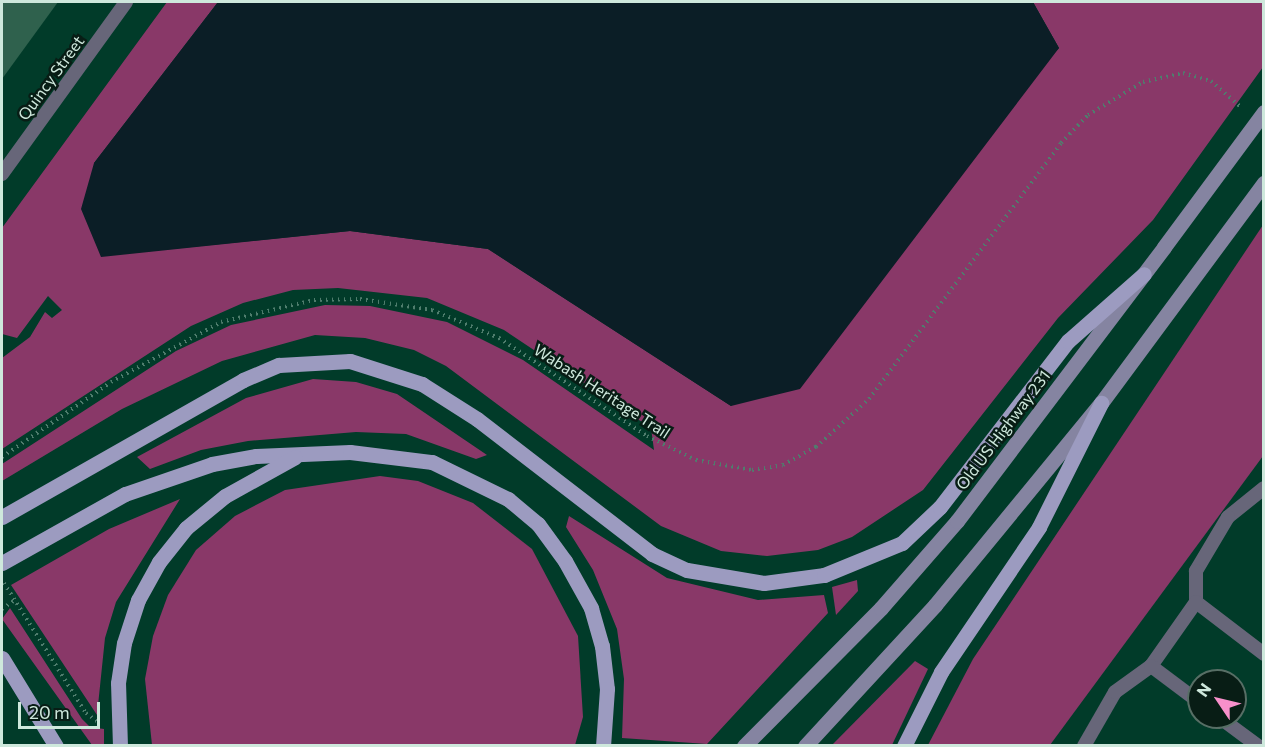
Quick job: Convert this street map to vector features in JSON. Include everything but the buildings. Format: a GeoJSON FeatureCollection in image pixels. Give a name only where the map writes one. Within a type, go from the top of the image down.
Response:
{"type":"FeatureCollection","features":[{"type":"Feature","properties":{"kind":"main road","name":"Old US Highway 231"},"geometry":{"type":"LineString","coordinates":[[744,746],[819,674],[949,530],[1144,274],[1263,112]]}},
{"type":"Feature","properties":{"kind":"main road"},"geometry":{"type":"LineString","coordinates":[[805,746],[935,605],[1101,404],[1263,183]]}},
{"type":"Feature","properties":{"kind":"main road"},"geometry":{"type":"LineString","coordinates":[[2,517],[243,380],[279,365],[350,361],[422,384],[477,419],[652,554],[687,570],[764,583],[824,575],[902,543],[925,522],[1068,341],[1144,274]]}},
{"type":"Feature","properties":{"kind":"main road"},"geometry":{"type":"LineString","coordinates":[[904,746],[941,672],[1039,527],[1101,404]]}},
{"type":"Feature","properties":{"kind":"main road"},"geometry":{"type":"LineString","coordinates":[[2,563],[71,521],[168,477],[256,456],[397,454],[432,462],[508,499],[538,524],[591,608],[602,646],[607,689],[603,746]]}},
{"type":"Feature","properties":{"kind":"main road"},"geometry":{"type":"LineString","coordinates":[[120,746],[118,683],[124,643],[138,600],[159,562],[186,528],[225,496],[298,456]]}},
{"type":"Feature","properties":{"kind":"main road"},"geometry":{"type":"LineString","coordinates":[[2,658],[57,746]]}},
{"type":"Feature","properties":{"kind":"lane","name":"Quincy Street"},"geometry":{"type":"LineString","coordinates":[[2,174],[126,2]]}},
{"type":"Feature","properties":{"kind":"lane"},"geometry":{"type":"LineString","coordinates":[[1084,746],[1115,692],[1151,666],[1196,602],[1196,572],[1228,517],[1263,488]]}},
{"type":"Feature","properties":{"kind":"lane"},"geometry":{"type":"LineString","coordinates":[[1196,602],[1263,654]]}},
{"type":"Feature","properties":{"kind":"lane"},"geometry":{"type":"LineString","coordinates":[[1151,666],[1187,693]]}},
{"type":"Feature","properties":{"kind":"lane"},"geometry":{"type":"LineString","coordinates":[[1235,729],[1258,746]]}},
{"type":"Feature","properties":{"kind":"path","name":"Wabash Heritage Trail"},"geometry":{"type":"LineString","coordinates":[[2,457],[111,382],[221,322],[314,300],[360,299],[432,310],[490,333],[647,436],[696,460],[752,470],[783,465],[816,447],[869,399],[1061,143],[1088,115],[1143,82],[1183,73],[1211,81],[1246,111]]}},
{"type":"Feature","properties":{"kind":"path"},"geometry":{"type":"LineString","coordinates":[[7,588],[86,712],[102,723]]}},
{"type":"Feature","properties":{"kind":"path"},"geometry":{"type":"LineString","coordinates":[[2,609],[15,600]]}},
{"type":"Feature","properties":{"kind":"shaded area"},"geometry":{"type":"Polygon","coordinates":[[[167,2],[218,2],[94,163],[101,256],[350,231],[488,249],[731,406],[1059,48],[1033,2],[1263,2],[1263,67],[1153,220],[1058,318],[923,490],[852,537],[818,550],[767,556],[721,551],[661,526],[446,366],[414,350],[365,338],[315,335],[222,361],[122,409],[2,481],[2,464],[176,351],[231,325],[325,305],[370,306],[447,322],[523,360],[654,450],[651,428],[504,330],[427,298],[338,288],[293,290],[243,303],[191,326],[2,449],[2,358],[30,337],[45,312],[52,318],[62,310],[48,296],[17,338],[2,334],[2,228],[167,2]]]}},
{"type":"Feature","properties":{"kind":"shaded area"},"geometry":{"type":"Polygon","coordinates":[[[1263,225],[1263,456],[1050,745],[928,745],[973,659],[1263,225]]]}},
{"type":"Feature","properties":{"kind":"shaded area"},"geometry":{"type":"Polygon","coordinates":[[[313,379],[356,382],[397,394],[487,455],[476,459],[406,434],[356,432],[248,441],[201,450],[150,469],[137,457],[246,398],[313,379]]]}},
{"type":"Feature","properties":{"kind":"shaded area"},"geometry":{"type":"Polygon","coordinates":[[[380,476],[418,481],[473,503],[532,549],[578,636],[583,717],[575,745],[152,745],[145,679],[153,636],[168,595],[196,550],[235,516],[285,490],[380,476]]]}},
{"type":"Feature","properties":{"kind":"shaded area"},"geometry":{"type":"Polygon","coordinates":[[[180,499],[116,602],[105,638],[97,715],[11,585],[109,529],[180,499]]]}},
{"type":"Feature","properties":{"kind":"shaded area"},"geometry":{"type":"Polygon","coordinates":[[[569,516],[667,578],[758,600],[824,595],[828,613],[707,744],[622,738],[624,679],[617,629],[593,570],[566,527],[569,516]]]}},
{"type":"Feature","properties":{"kind":"shaded area"},"geometry":{"type":"Polygon","coordinates":[[[857,580],[858,591],[836,615],[832,587],[857,580]]]}},
{"type":"Feature","properties":{"kind":"shaded area"},"geometry":{"type":"Polygon","coordinates":[[[10,608],[82,719],[90,727],[104,729],[104,745],[92,745],[2,619],[10,608]]]}},
{"type":"Feature","properties":{"kind":"shaded area"},"geometry":{"type":"Polygon","coordinates":[[[915,661],[928,669],[892,745],[832,745],[915,661]]]}},
{"type":"Feature","properties":{"kind":"water"},"geometry":{"type":"Polygon","coordinates":[[[218,2],[1033,2],[1059,48],[800,389],[731,406],[488,249],[350,231],[101,257],[81,209],[94,163],[218,2]]]}}]}
